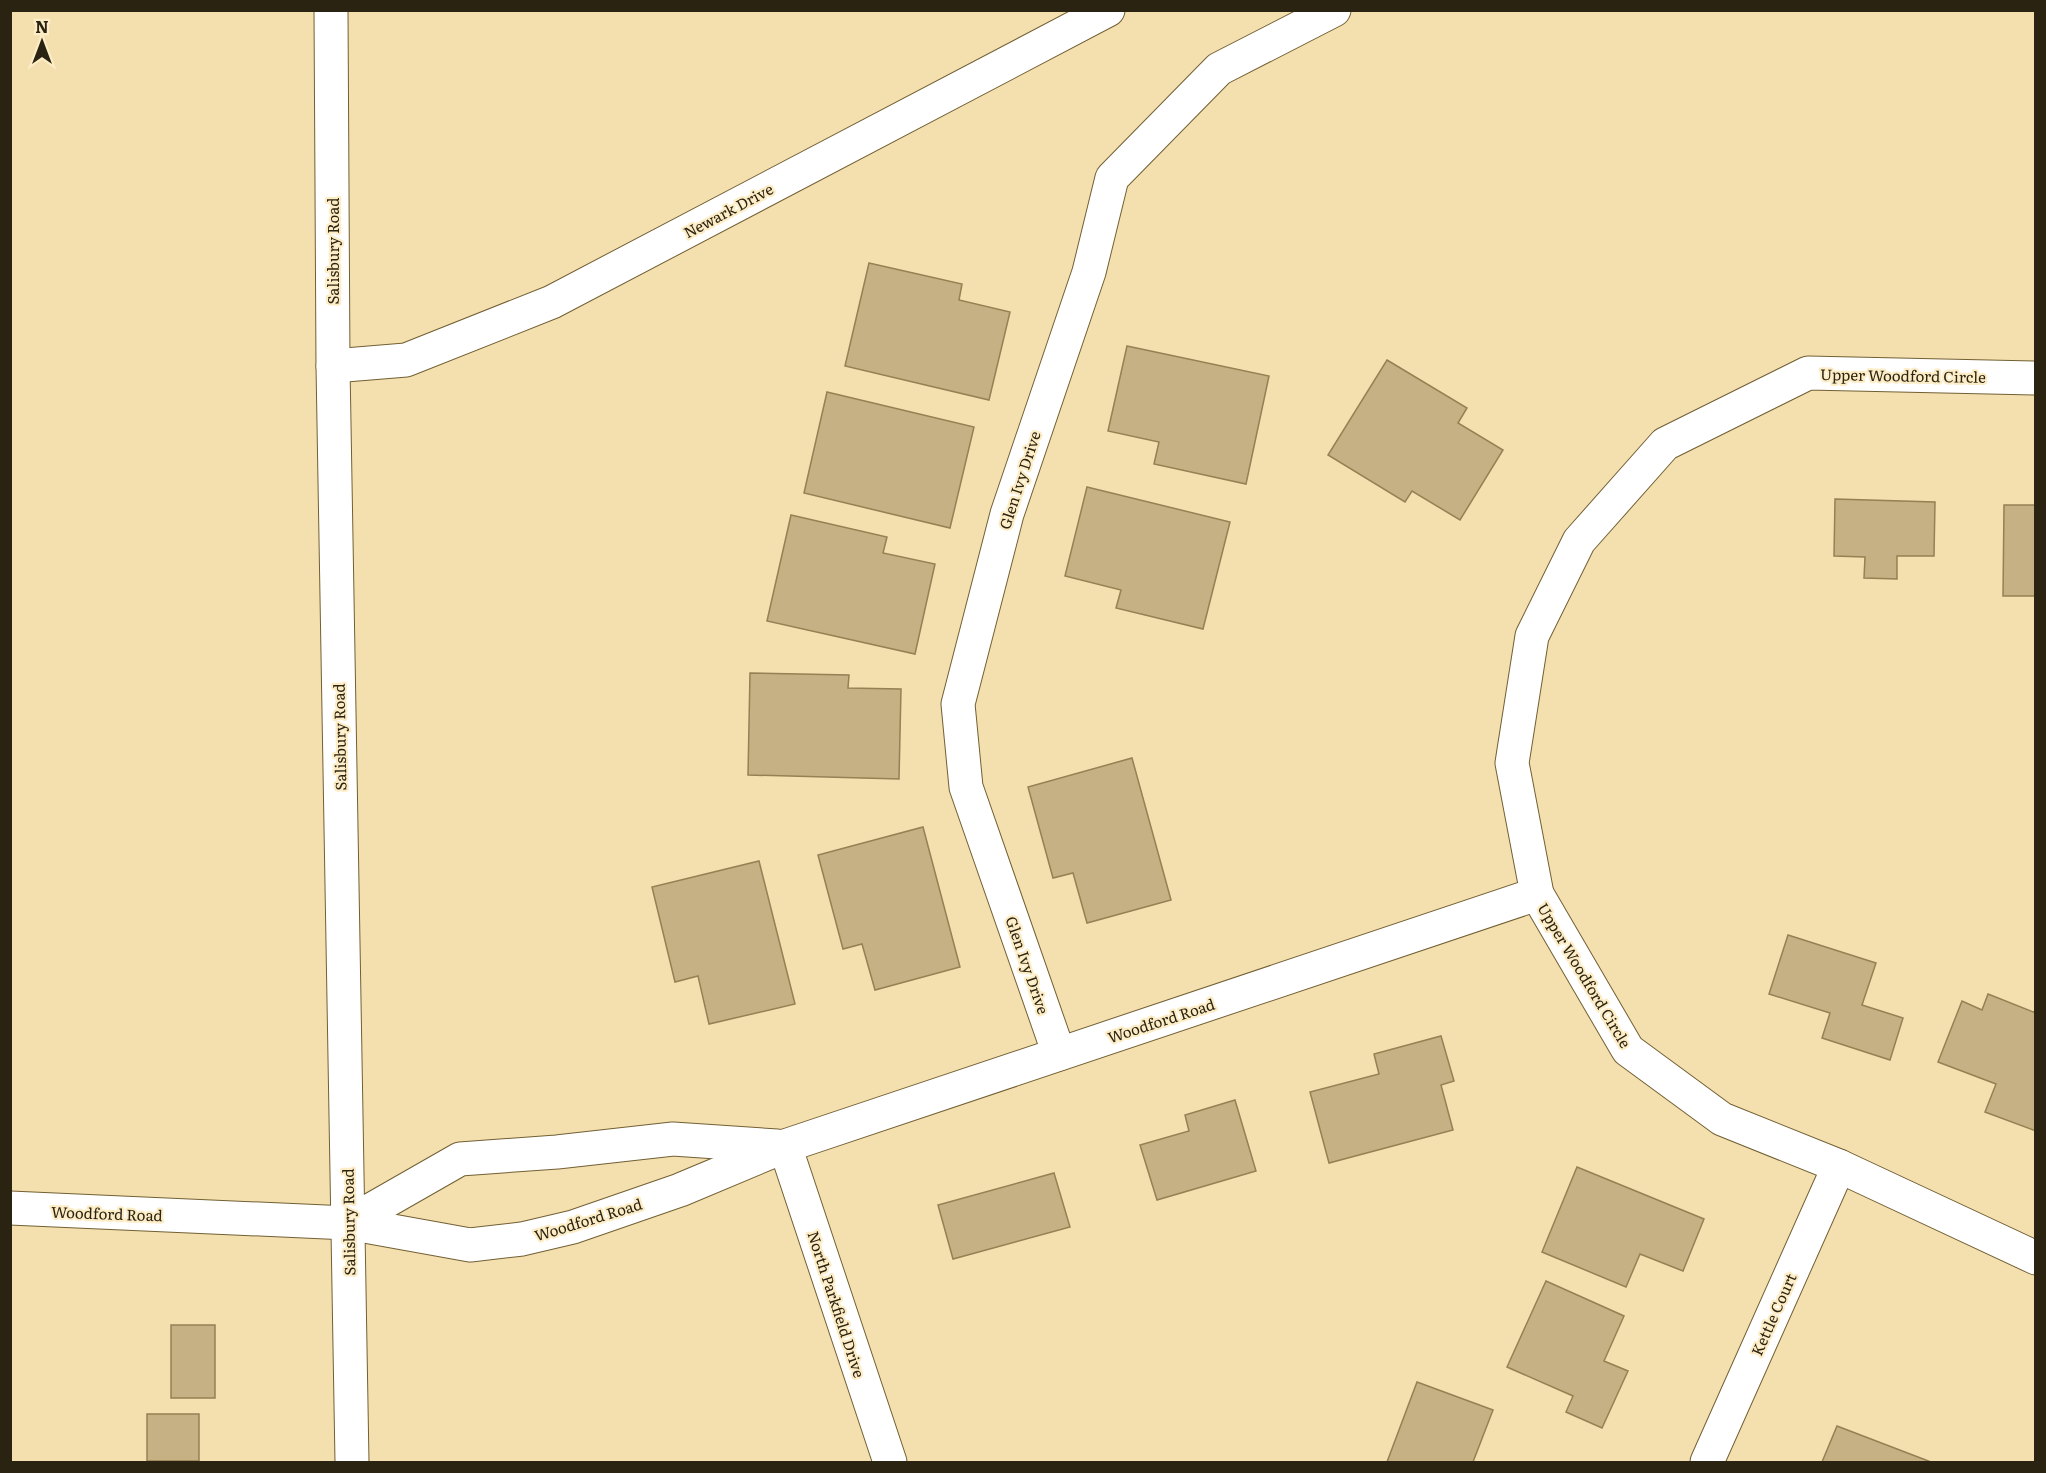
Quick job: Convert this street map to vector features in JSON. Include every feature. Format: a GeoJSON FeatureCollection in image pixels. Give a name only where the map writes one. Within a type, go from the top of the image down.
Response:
{"type":"FeatureCollection","features":[{"type":"Feature","properties":{"kind":"street","name":"Salisbury Road"},"geometry":{"type":"LineString","coordinates":[[331,10],[333,366],[352,1462]]}},
{"type":"Feature","properties":{"kind":"street","name":"Newark Drive"},"geometry":{"type":"LineString","coordinates":[[333,366],[406,360],[552,302],[1108,10]]}},
{"type":"Feature","properties":{"kind":"street","name":"Glen Ivy Drive"},"geometry":{"type":"LineString","coordinates":[[1059,1054],[966,787],[958,704],[1007,514],[1089,272],[1112,178],[1219,69],[1334,10]]}},
{"type":"Feature","properties":{"kind":"street","name":"Upper Woodford Circle"},"geometry":{"type":"LineString","coordinates":[[2036,378],[1808,373],[1665,444],[1579,541],[1532,636],[1512,763],[1537,894],[1628,1050],[1722,1119],[1839,1166],[2036,1258]]}},
{"type":"Feature","properties":{"kind":"street","name":"Woodford Road"},"geometry":{"type":"LineString","coordinates":[[10,1208],[348,1223],[470,1245],[522,1239],[573,1227],[680,1190],[785,1146],[1537,894]]}},
{"type":"Feature","properties":{"kind":"street","name":"Woodford Road"},"geometry":{"type":"LineString","coordinates":[[348,1223],[460,1160],[673,1139],[785,1146]]}},
{"type":"Feature","properties":{"kind":"street","name":"North Parkfield Drive"},"geometry":{"type":"LineString","coordinates":[[785,1146],[890,1462]]}},
{"type":"Feature","properties":{"kind":"street","name":"Kettle Court"},"geometry":{"type":"LineString","coordinates":[[1707,1462],[1839,1166]]}},
{"type":"Feature","properties":{"kind":"building"},"geometry":{"type":"Polygon","coordinates":[[[869,263],[962,284],[959,300],[1010,312],[989,400],[845,366],[869,263]]]}},
{"type":"Feature","properties":{"kind":"building"},"geometry":{"type":"Polygon","coordinates":[[[1127,346],[1269,376],[1246,484],[1154,464],[1159,442],[1108,431],[1127,346]]]}},
{"type":"Feature","properties":{"kind":"building"},"geometry":{"type":"Polygon","coordinates":[[[1387,360],[1467,408],[1458,423],[1503,450],[1460,520],[1412,491],[1405,502],[1328,455],[1387,360]]]}},
{"type":"Feature","properties":{"kind":"building"},"geometry":{"type":"Polygon","coordinates":[[[827,392],[974,427],[950,528],[804,493],[827,392]]]}},
{"type":"Feature","properties":{"kind":"building"},"geometry":{"type":"Polygon","coordinates":[[[1087,487],[1230,522],[1203,629],[1116,608],[1121,590],[1065,576],[1087,487]]]}},
{"type":"Feature","properties":{"kind":"building"},"geometry":{"type":"Polygon","coordinates":[[[1835,499],[1935,502],[1934,556],[1897,556],[1897,579],[1864,578],[1865,557],[1834,556],[1835,499]]]}},
{"type":"Feature","properties":{"kind":"building"},"geometry":{"type":"Polygon","coordinates":[[[2004,505],[2036,505],[2036,596],[2003,596],[2004,505]]]}},
{"type":"Feature","properties":{"kind":"building"},"geometry":{"type":"Polygon","coordinates":[[[791,515],[887,537],[883,553],[935,564],[915,654],[767,621],[791,515]]]}},
{"type":"Feature","properties":{"kind":"building"},"geometry":{"type":"Polygon","coordinates":[[[750,673],[849,675],[848,688],[901,689],[899,779],[748,775],[750,673]]]}},
{"type":"Feature","properties":{"kind":"building"},"geometry":{"type":"Polygon","coordinates":[[[1132,758],[1171,900],[1087,923],[1073,873],[1053,878],[1028,787],[1132,758]]]}},
{"type":"Feature","properties":{"kind":"building"},"geometry":{"type":"Polygon","coordinates":[[[923,827],[960,967],[875,990],[862,944],[843,949],[818,855],[923,827]]]}},
{"type":"Feature","properties":{"kind":"building"},"geometry":{"type":"Polygon","coordinates":[[[759,861],[795,1004],[709,1024],[698,976],[675,982],[652,887],[759,861]]]}},
{"type":"Feature","properties":{"kind":"building"},"geometry":{"type":"Polygon","coordinates":[[[1788,935],[1876,963],[1862,1005],[1903,1018],[1890,1060],[1822,1038],[1830,1013],[1769,994],[1788,935]]]}},
{"type":"Feature","properties":{"kind":"building"},"geometry":{"type":"Polygon","coordinates":[[[1988,994],[2036,1013],[2036,1131],[1985,1112],[1996,1084],[1938,1062],[1962,1001],[1982,1010],[1988,994]]]}},
{"type":"Feature","properties":{"kind":"building"},"geometry":{"type":"Polygon","coordinates":[[[1441,1036],[1454,1081],[1441,1085],[1453,1130],[1329,1163],[1310,1092],[1379,1074],[1374,1054],[1441,1036]]]}},
{"type":"Feature","properties":{"kind":"building"},"geometry":{"type":"Polygon","coordinates":[[[1235,1100],[1256,1171],[1157,1200],[1140,1145],[1189,1131],[1185,1115],[1235,1100]]]}},
{"type":"Feature","properties":{"kind":"building"},"geometry":{"type":"Polygon","coordinates":[[[1577,1167],[1704,1219],[1683,1271],[1640,1254],[1626,1287],[1542,1252],[1577,1167]]]}},
{"type":"Feature","properties":{"kind":"building"},"geometry":{"type":"Polygon","coordinates":[[[1054,1173],[1070,1227],[953,1259],[938,1205],[1054,1173]]]}},
{"type":"Feature","properties":{"kind":"building"},"geometry":{"type":"Polygon","coordinates":[[[1546,1281],[1624,1316],[1604,1361],[1628,1371],[1602,1428],[1566,1412],[1573,1396],[1507,1367],[1546,1281]]]}},
{"type":"Feature","properties":{"kind":"building"},"geometry":{"type":"Polygon","coordinates":[[[171,1325],[215,1325],[215,1398],[171,1398],[171,1325]]]}},
{"type":"Feature","properties":{"kind":"building"},"geometry":{"type":"Polygon","coordinates":[[[1417,1382],[1493,1410],[1473,1462],[1387,1462],[1417,1382]]]}},
{"type":"Feature","properties":{"kind":"building"},"geometry":{"type":"Polygon","coordinates":[[[147,1414],[199,1414],[199,1461],[147,1461],[147,1414]]]}},
{"type":"Feature","properties":{"kind":"building"},"geometry":{"type":"Polygon","coordinates":[[[1837,1426],[1931,1462],[1822,1462],[1837,1426]]]}}]}
